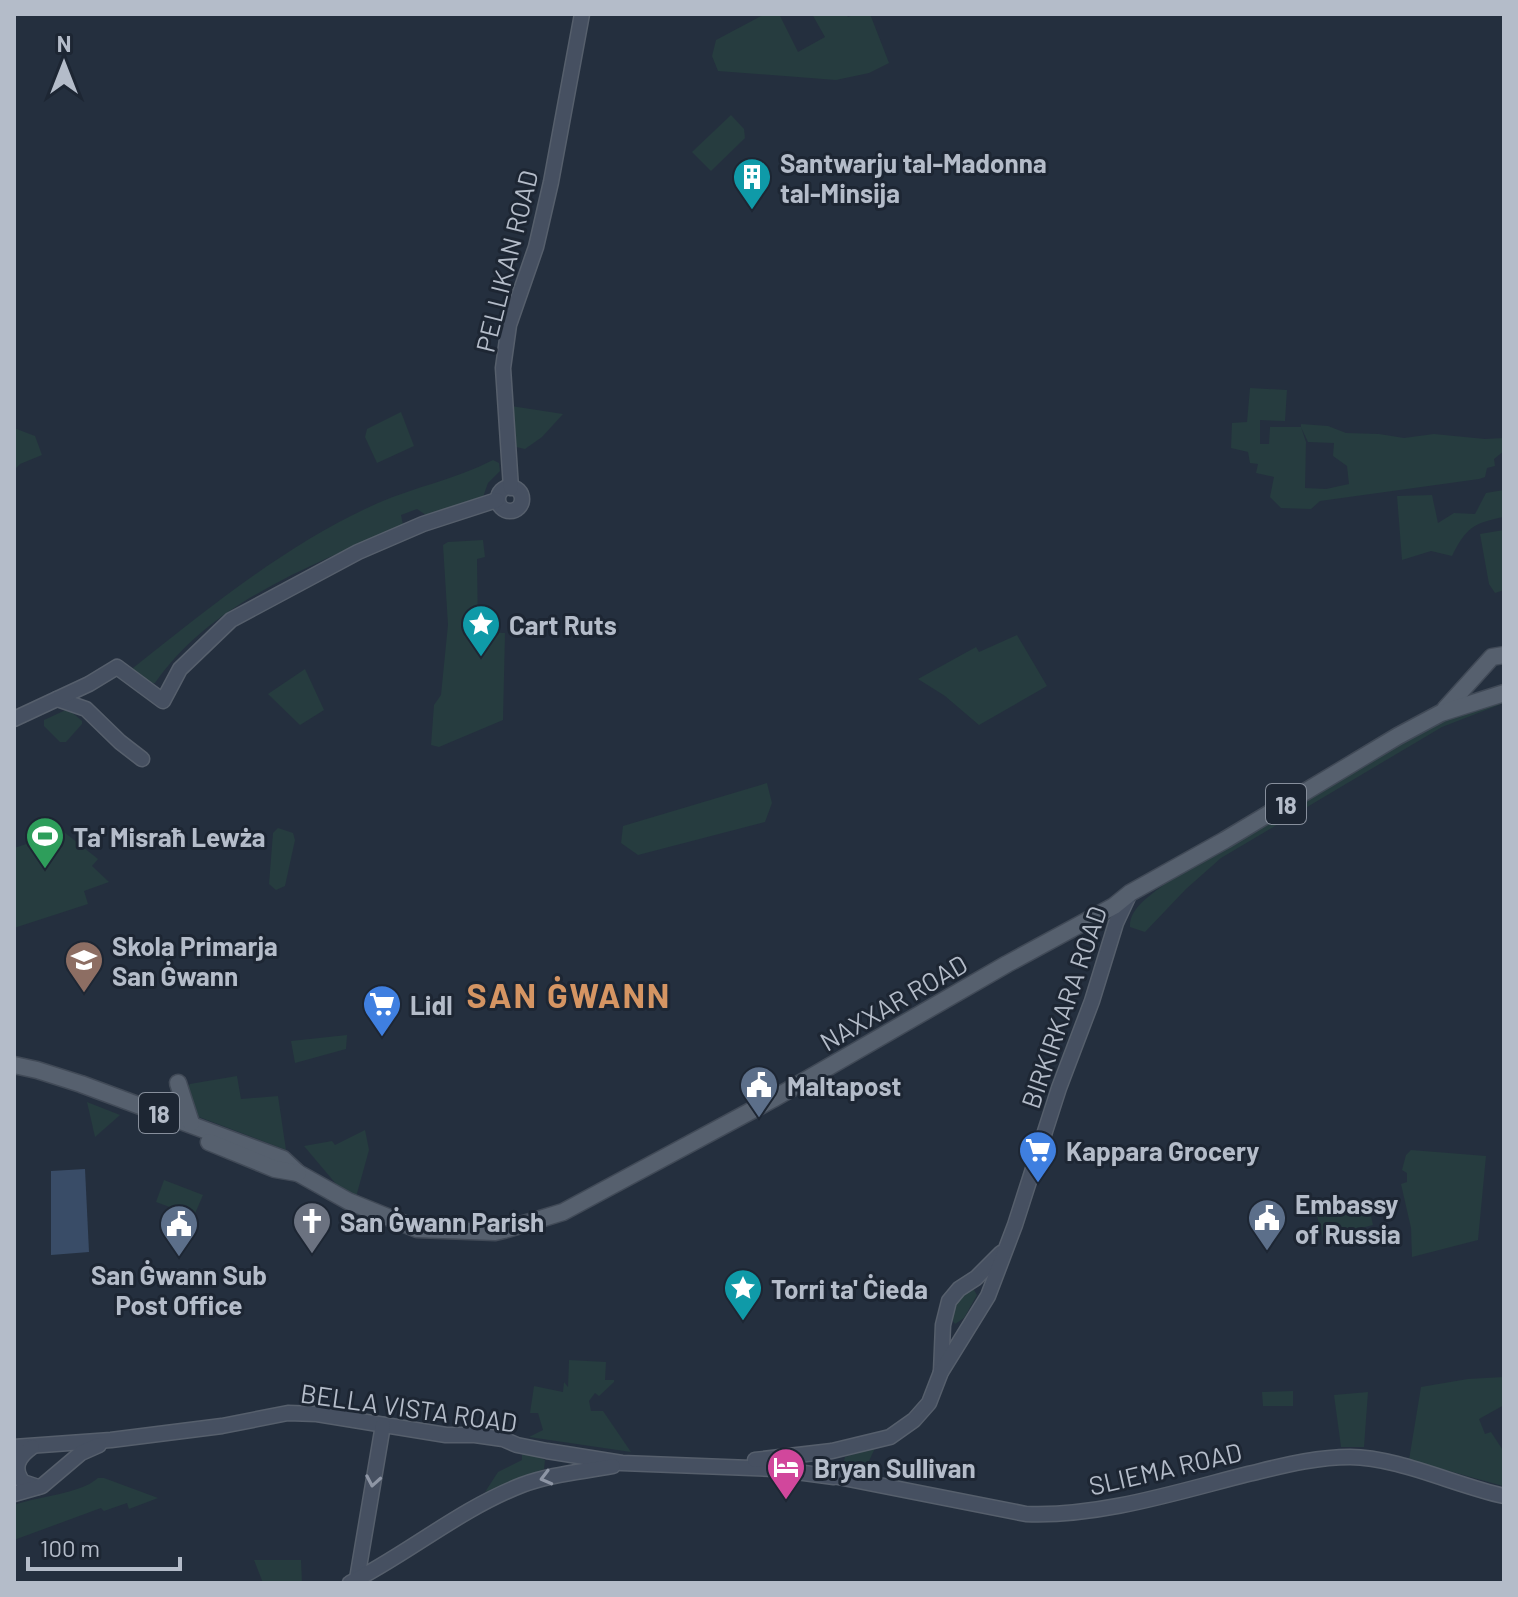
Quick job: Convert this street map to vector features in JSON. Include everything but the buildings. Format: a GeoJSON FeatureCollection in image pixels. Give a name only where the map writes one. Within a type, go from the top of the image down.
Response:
{"type":"FeatureCollection","features":[{"type":"Feature","properties":{"kind":"main road","name":"BIRKIRKARA ROAD"},"geometry":{"type":"LineString","coordinates":[[1441,713],[1492,657],[1504,655]]}},
{"type":"Feature","properties":{"kind":"main road","name":"BIRKIRKARA ROAD"},"geometry":{"type":"LineString","coordinates":[[1488,663],[1491,680],[1504,692]]}},
{"type":"Feature","properties":{"kind":"main road","name":"BIRKIRKARA ROAD"},"geometry":{"type":"LineString","coordinates":[[1130,893],[1398,736],[1441,713],[1504,692]]}},
{"type":"Feature","properties":{"kind":"main road","name":"NAXXAR ROAD"},"geometry":{"type":"LineString","coordinates":[[298,1173],[348,1201],[417,1229],[504,1230],[563,1212],[773,1099],[1114,906],[1130,893]]}},
{"type":"Feature","properties":{"kind":"main road","name":"18"},"geometry":{"type":"LineString","coordinates":[[14,1067],[37,1070],[191,1123],[283,1159],[298,1173]]}},
{"type":"Feature","properties":{"kind":"main road","name":"18"},"geometry":{"type":"LineString","coordinates":[[14,1067],[275,1169],[298,1173]]}},
{"type":"Feature","properties":{"kind":"main road"},"geometry":{"type":"LineString","coordinates":[[162,1114],[172,1105],[178,1083],[191,1123]]}},
{"type":"Feature","properties":{"kind":"street","name":"PELLIKAN ROAD"},"geometry":{"type":"LineString","coordinates":[[511,488],[504,399],[509,325],[536,247],[565,119],[582,14]]}},
{"type":"Feature","properties":{"kind":"street"},"geometry":{"type":"LineString","coordinates":[[14,719],[117,667],[163,701],[180,669],[231,620],[358,552],[423,524],[497,500],[501,491],[511,488],[522,493],[522,505],[510,511],[502,510],[497,500]]}},
{"type":"Feature","properties":{"kind":"street"},"geometry":{"type":"LineString","coordinates":[[84,686],[86,709]]}},
{"type":"Feature","properties":{"kind":"street"},"geometry":{"type":"LineString","coordinates":[[57,699],[86,709],[142,759]]}},
{"type":"Feature","properties":{"kind":"street","name":"BIRKIRKARA ROAD"},"geometry":{"type":"LineString","coordinates":[[701,1466],[727,1460],[771,1460],[832,1451],[890,1437],[914,1420],[929,1403],[941,1372],[988,1296],[1092,1001],[1116,923],[1130,893]]}},
{"type":"Feature","properties":{"kind":"street","name":"BIRKIRKARA ROAD"},"geometry":{"type":"LineString","coordinates":[[941,1372],[943,1325],[949,1301],[1004,1250]]}},
{"type":"Feature","properties":{"kind":"street"},"geometry":{"type":"LineString","coordinates":[[976,1278],[988,1296]]}},
{"type":"Feature","properties":{"kind":"street"},"geometry":{"type":"LineString","coordinates":[[943,1325],[951,1332],[969,1329]]}},
{"type":"Feature","properties":{"kind":"street","name":"BELLA VISTA ROAD"},"geometry":{"type":"LineString","coordinates":[[38,1447],[222,1426],[288,1413],[317,1414],[446,1435],[503,1439],[517,1445],[622,1463],[701,1466]]}},
{"type":"Feature","properties":{"kind":"street"},"geometry":{"type":"LineString","coordinates":[[354,1581],[383,1425]]}},
{"type":"Feature","properties":{"kind":"street","name":"BELLA VISTA ROAD"},"geometry":{"type":"LineString","coordinates":[[46,1484],[81,1453],[111,1440]]}},
{"type":"Feature","properties":{"kind":"street"},"geometry":{"type":"LineString","coordinates":[[14,1494],[46,1484],[53,1476],[55,1463],[38,1447],[15,1461],[23,1482],[29,1486],[46,1484]]}},
{"type":"Feature","properties":{"kind":"street"},"geometry":{"type":"LineString","coordinates":[[832,1451],[829,1461],[834,1477]]}},
{"type":"Feature","properties":{"kind":"street","name":"SLIEMA ROAD"},"geometry":{"type":"LineString","coordinates":[[701,1466],[774,1469],[834,1477],[1026,1514],[1050,1515],[1130,1502],[1303,1461],[1352,1457],[1375,1459],[1504,1496]]}},
{"type":"Feature","properties":{"kind":"street","name":"SLIEMA ROAD"},"geometry":{"type":"LineString","coordinates":[[771,1460],[834,1477]]}},
{"type":"Feature","properties":{"kind":"street"},"geometry":{"type":"LineString","coordinates":[[354,1581],[470,1510],[521,1486],[550,1476],[622,1463]]}},
{"type":"Feature","properties":{"kind":"green space"},"geometry":{"type":"Polygon","coordinates":[[[765,14],[779,14],[798,52],[825,37],[812,14],[846,14],[848,17],[870,14],[889,63],[869,73],[836,80],[718,71],[712,56],[716,40],[765,14]]]}},
{"type":"Feature","properties":{"kind":"green space"},"geometry":{"type":"Polygon","coordinates":[[[731,115],[744,129],[745,138],[711,171],[692,152],[731,115]]]}},
{"type":"Feature","properties":{"kind":"green space"},"geometry":{"type":"Polygon","coordinates":[[[1250,388],[1287,390],[1285,421],[1260,420],[1260,444],[1269,444],[1270,427],[1301,427],[1301,424],[1328,426],[1346,433],[1404,438],[1434,434],[1504,438],[1504,451],[1494,459],[1495,466],[1487,468],[1485,477],[1479,479],[1320,501],[1311,509],[1281,508],[1270,497],[1274,477],[1256,473],[1258,464],[1250,463],[1248,452],[1231,448],[1232,423],[1247,422],[1250,388]],[[1301,427],[1306,442],[1305,488],[1326,489],[1349,484],[1347,466],[1333,456],[1334,443],[1308,442],[1301,427]]]}},
{"type":"Feature","properties":{"kind":"green space"},"geometry":{"type":"Polygon","coordinates":[[[511,406],[563,414],[542,437],[525,449],[516,447],[511,406]]]}},
{"type":"Feature","properties":{"kind":"green space"},"geometry":{"type":"Polygon","coordinates":[[[401,412],[414,446],[377,463],[365,437],[367,429],[401,412]]]}},
{"type":"Feature","properties":{"kind":"green space"},"geometry":{"type":"Polygon","coordinates":[[[14,428],[35,436],[42,455],[20,464],[14,470],[14,428]]]}},
{"type":"Feature","properties":{"kind":"green space"},"geometry":{"type":"Polygon","coordinates":[[[493,460],[499,463],[500,471],[488,483],[483,497],[426,515],[417,509],[401,515],[403,525],[301,571],[235,607],[179,654],[155,683],[136,675],[133,668],[191,622],[313,537],[378,503],[493,460]]]}},
{"type":"Feature","properties":{"kind":"green space"},"geometry":{"type":"Polygon","coordinates":[[[1504,490],[1504,517],[1472,528],[1452,556],[1431,551],[1402,560],[1397,496],[1432,495],[1438,523],[1454,513],[1475,514],[1486,493],[1504,490]]]}},
{"type":"Feature","properties":{"kind":"green space"},"geometry":{"type":"Polygon","coordinates":[[[1504,530],[1504,590],[1495,593],[1489,584],[1480,534],[1504,530]]]}},
{"type":"Feature","properties":{"kind":"green space"},"geometry":{"type":"Polygon","coordinates":[[[483,540],[485,557],[477,559],[478,632],[505,633],[503,720],[439,747],[431,745],[434,705],[441,695],[448,625],[443,545],[483,540]]]}},
{"type":"Feature","properties":{"kind":"green space"},"geometry":{"type":"Polygon","coordinates":[[[1017,635],[1047,686],[979,725],[945,696],[918,679],[976,647],[979,652],[1017,635]]]}},
{"type":"Feature","properties":{"kind":"green space"},"geometry":{"type":"Polygon","coordinates":[[[305,669],[324,710],[300,725],[268,694],[305,669]]]}},
{"type":"Feature","properties":{"kind":"green space"},"geometry":{"type":"Polygon","coordinates":[[[1504,696],[1504,703],[1442,727],[1221,858],[1145,932],[1130,927],[1133,913],[1167,882],[1439,721],[1504,696]]]}},
{"type":"Feature","properties":{"kind":"green space"},"geometry":{"type":"Polygon","coordinates":[[[68,709],[82,724],[66,742],[60,742],[44,726],[44,720],[68,709]]]}},
{"type":"Feature","properties":{"kind":"green space"},"geometry":{"type":"Polygon","coordinates":[[[767,783],[772,803],[765,822],[638,855],[621,843],[623,826],[767,783]]]}},
{"type":"Feature","properties":{"kind":"green space"},"geometry":{"type":"Polygon","coordinates":[[[278,828],[293,833],[295,840],[285,886],[276,890],[269,884],[273,833],[278,828]]]}},
{"type":"Feature","properties":{"kind":"green space","name":"Ta' Misraħ Lewża"},"geometry":{"type":"Polygon","coordinates":[[[64,832],[98,859],[92,866],[109,882],[84,891],[88,904],[14,928],[14,848],[64,832]]]}},
{"type":"Feature","properties":{"kind":"green space"},"geometry":{"type":"Polygon","coordinates":[[[347,1035],[346,1049],[295,1063],[291,1041],[347,1035]]]}},
{"type":"Feature","properties":{"kind":"green space"},"geometry":{"type":"Polygon","coordinates":[[[237,1076],[241,1099],[278,1096],[286,1150],[199,1117],[189,1105],[187,1088],[190,1084],[237,1076]]]}},
{"type":"Feature","properties":{"kind":"green space"},"geometry":{"type":"Polygon","coordinates":[[[87,1102],[120,1115],[95,1137],[87,1102]]]}},
{"type":"Feature","properties":{"kind":"green space"},"geometry":{"type":"Polygon","coordinates":[[[365,1130],[369,1150],[356,1197],[342,1191],[304,1146],[332,1141],[335,1145],[365,1130]]]}},
{"type":"Feature","properties":{"kind":"green space"},"geometry":{"type":"Polygon","coordinates":[[[1411,1150],[1486,1156],[1478,1240],[1412,1257],[1411,1228],[1401,1184],[1407,1182],[1407,1173],[1402,1170],[1406,1155],[1411,1150]]]}},
{"type":"Feature","properties":{"kind":"green space"},"geometry":{"type":"Polygon","coordinates":[[[164,1180],[203,1195],[194,1216],[156,1202],[164,1180]]]}},
{"type":"Feature","properties":{"kind":"green space"},"geometry":{"type":"Polygon","coordinates":[[[1367,1199],[1373,1225],[1323,1238],[1316,1212],[1367,1199]]]}},
{"type":"Feature","properties":{"kind":"green space"},"geometry":{"type":"Polygon","coordinates":[[[967,1290],[974,1290],[977,1295],[964,1318],[955,1324],[950,1317],[954,1306],[967,1290]]]}},
{"type":"Feature","properties":{"kind":"green space"},"geometry":{"type":"Polygon","coordinates":[[[569,1360],[606,1362],[605,1380],[614,1382],[599,1396],[595,1393],[589,1401],[591,1411],[603,1411],[631,1452],[529,1437],[543,1430],[538,1413],[530,1413],[534,1386],[563,1392],[564,1382],[568,1387],[569,1360]]]}},
{"type":"Feature","properties":{"kind":"green space"},"geometry":{"type":"Polygon","coordinates":[[[1504,1377],[1504,1405],[1479,1419],[1485,1434],[1491,1432],[1504,1452],[1503,1486],[1409,1460],[1421,1387],[1504,1377]]]}},
{"type":"Feature","properties":{"kind":"green space"},"geometry":{"type":"Polygon","coordinates":[[[1293,1391],[1293,1406],[1263,1406],[1262,1392],[1293,1391]]]}},
{"type":"Feature","properties":{"kind":"green space"},"geometry":{"type":"Polygon","coordinates":[[[1368,1392],[1364,1447],[1341,1447],[1334,1395],[1368,1392]]]}},
{"type":"Feature","properties":{"kind":"green space"},"geometry":{"type":"Polygon","coordinates":[[[875,1448],[869,1461],[871,1473],[843,1464],[845,1457],[875,1448]]]}},
{"type":"Feature","properties":{"kind":"green space"},"geometry":{"type":"Polygon","coordinates":[[[522,1454],[545,1460],[544,1469],[485,1492],[498,1472],[522,1460],[522,1454]]]}},
{"type":"Feature","properties":{"kind":"green space"},"geometry":{"type":"Polygon","coordinates":[[[98,1478],[158,1498],[129,1509],[127,1503],[104,1511],[101,1508],[14,1540],[14,1505],[81,1488],[98,1478]]]}},
{"type":"Feature","properties":{"kind":"green space"},"geometry":{"type":"Polygon","coordinates":[[[254,1560],[301,1560],[302,1583],[263,1583],[254,1560]]]}},
{"type":"Feature","properties":{"kind":"water"},"geometry":{"type":"Polygon","coordinates":[[[85,1169],[89,1252],[51,1255],[51,1171],[85,1169]]]}},
{"type":"Feature","properties":{"kind":"place","name":"Santwarju tal-Madonna tal-Minsija"},"geometry":{"type":"Point","coordinates":[752,211]}},
{"type":"Feature","properties":{"kind":"place","name":"Cart Ruts"},"geometry":{"type":"Point","coordinates":[481,658]}},
{"type":"Feature","properties":{"kind":"place","name":"Ta' Misraħ Lewża"},"geometry":{"type":"Point","coordinates":[45,870]}},
{"type":"Feature","properties":{"kind":"place","name":"Skola Primarja San Ġwann"},"geometry":{"type":"Point","coordinates":[84,994]}},
{"type":"Feature","properties":{"kind":"place","name":"Lidl"},"geometry":{"type":"Point","coordinates":[382,1038]}},
{"type":"Feature","properties":{"kind":"place","name":"Maltapost"},"geometry":{"type":"Point","coordinates":[759,1119]}},
{"type":"Feature","properties":{"kind":"place","name":"Kappara Grocery"},"geometry":{"type":"Point","coordinates":[1038,1184]}},
{"type":"Feature","properties":{"kind":"place","name":"Embassy of Russia"},"geometry":{"type":"Point","coordinates":[1267,1252]}},
{"type":"Feature","properties":{"kind":"place","name":"San Ġwann Parish"},"geometry":{"type":"Point","coordinates":[312,1255]}},
{"type":"Feature","properties":{"kind":"place","name":"San Ġwann Sub Post Office"},"geometry":{"type":"Point","coordinates":[179,1258]}},
{"type":"Feature","properties":{"kind":"place","name":"Torri ta' Ċieda"},"geometry":{"type":"Point","coordinates":[743,1322]}},
{"type":"Feature","properties":{"kind":"place","name":"Bryan Sullivan"},"geometry":{"type":"Point","coordinates":[786,1501]}},
{"type":"Feature","properties":{"kind":"district","name":"SAN ĠWANN"},"geometry":{"type":"Point","coordinates":[569,994]}}]}
